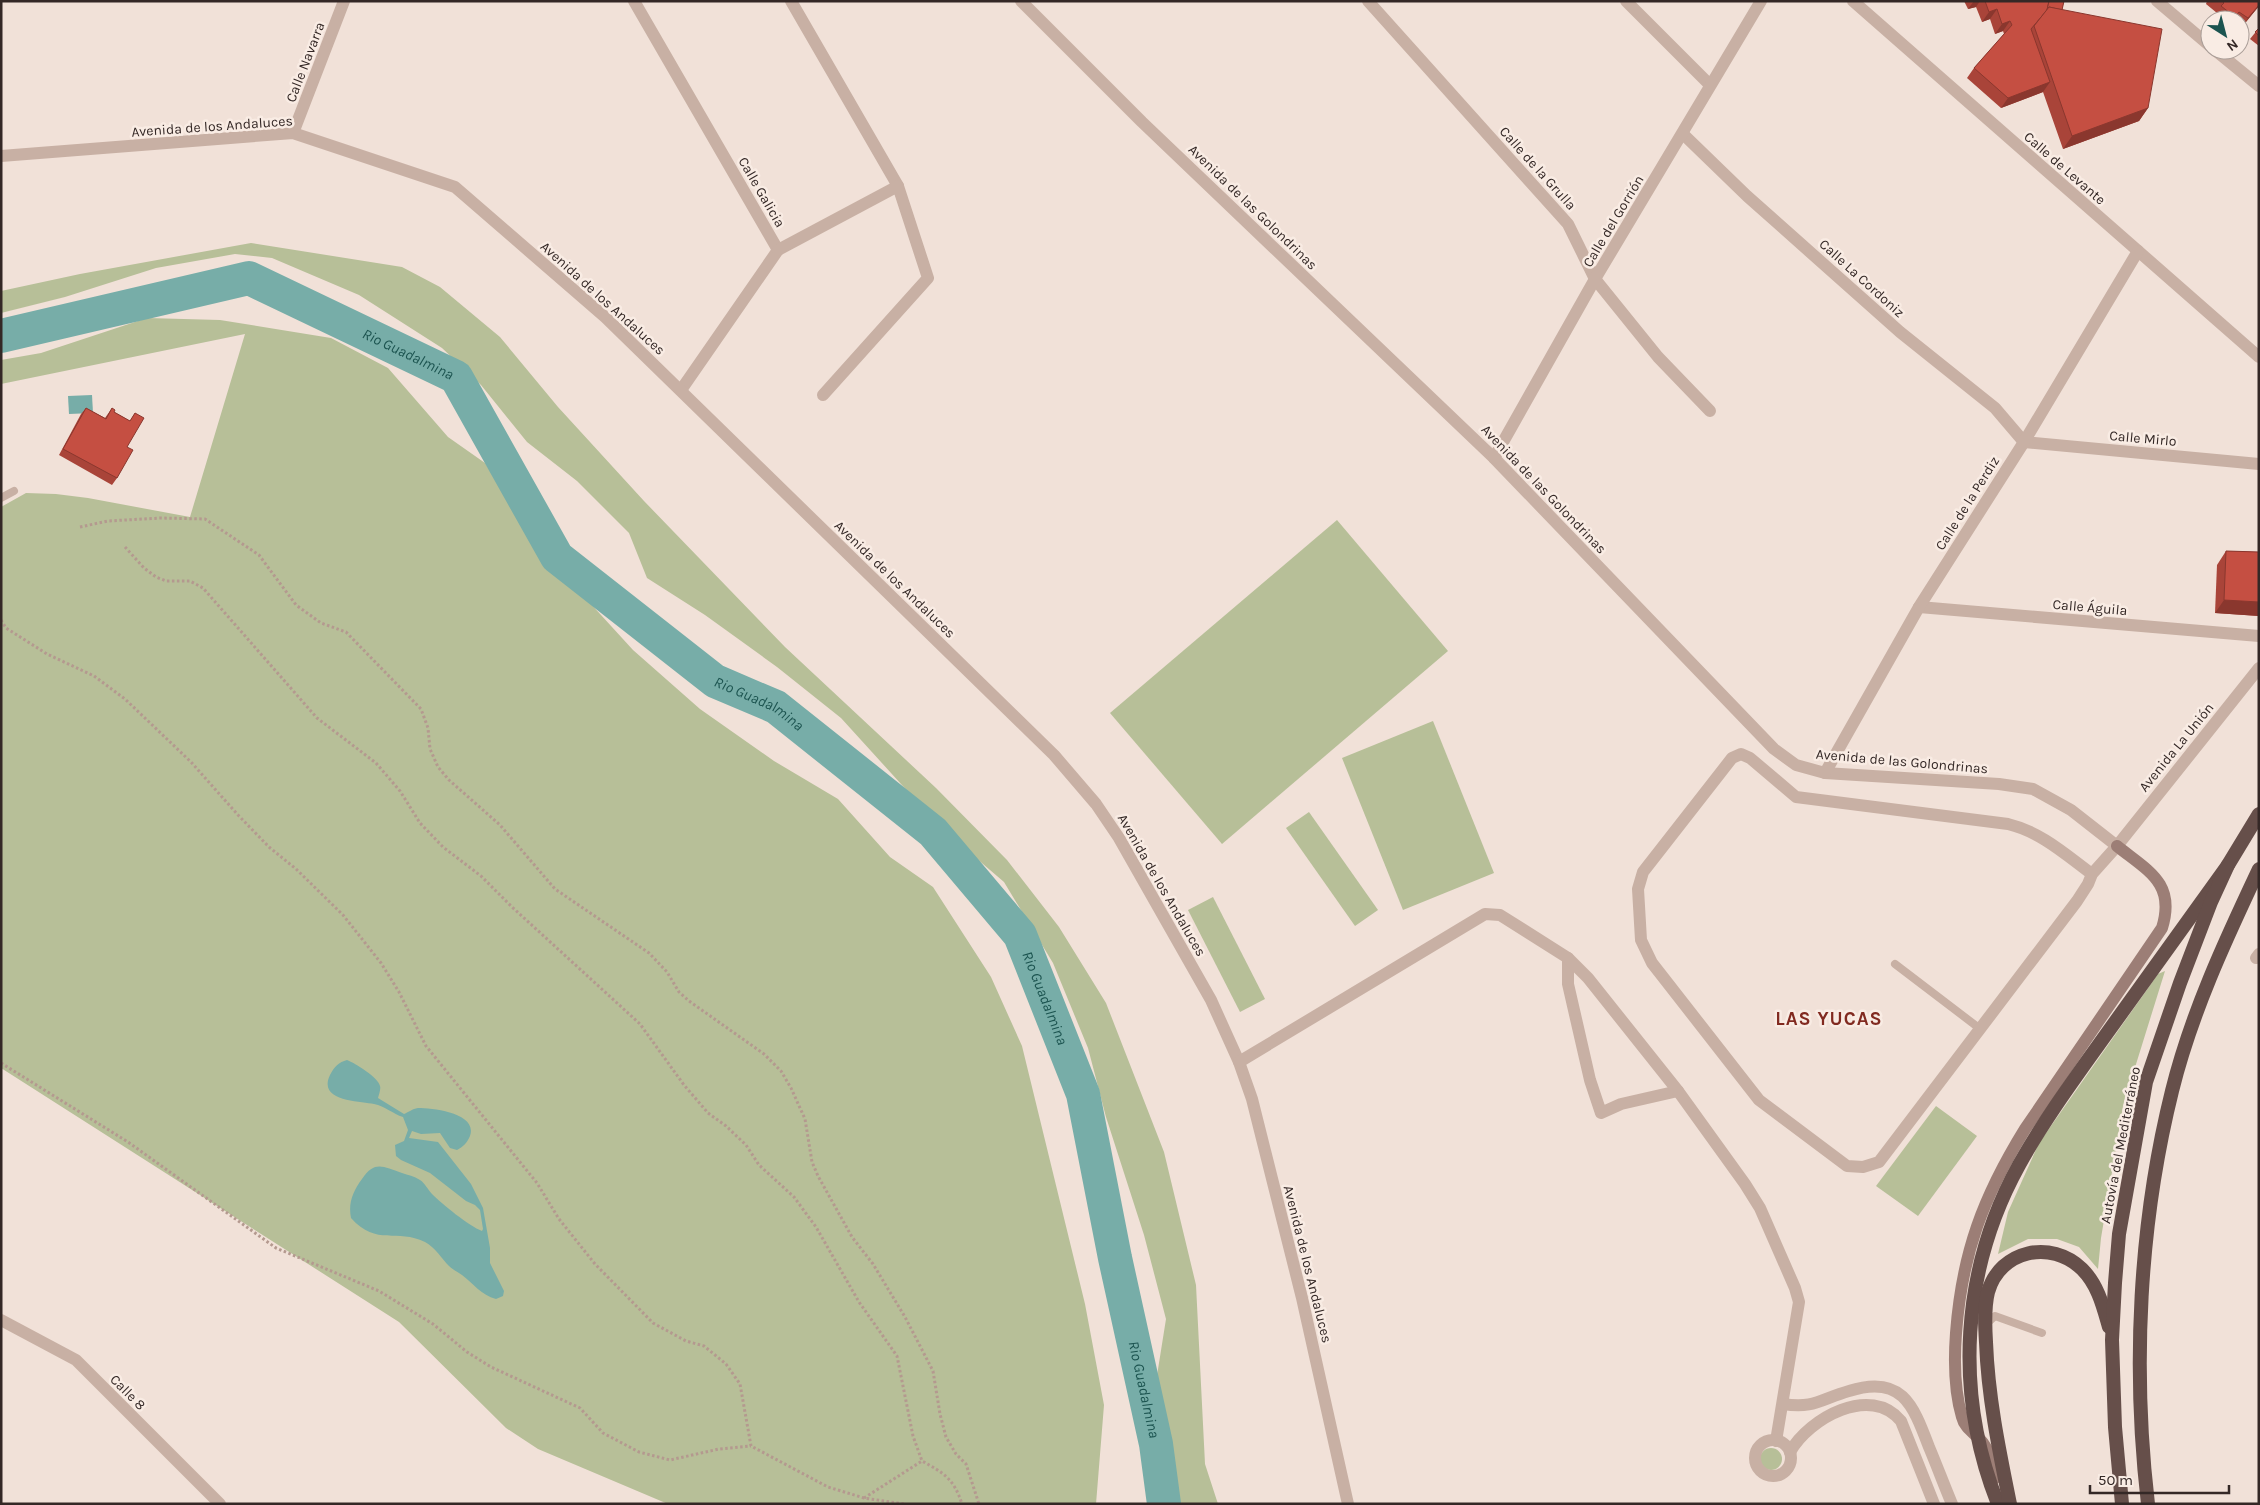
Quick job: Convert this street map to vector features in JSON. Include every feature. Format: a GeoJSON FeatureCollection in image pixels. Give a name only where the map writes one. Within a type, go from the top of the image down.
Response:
{"type":"FeatureCollection","features":[{"type":"Feature","properties":{"kind":"highway","name":"Autovía del Mediterráneo"},"geometry":{"type":"LineString","coordinates":[[2122,1504],[2115,1427],[2112,1340],[2119,1234],[2146,1082],[2189,957],[2228,864],[2259,814]]}},
{"type":"Feature","properties":{"kind":"highway"},"geometry":{"type":"LineString","coordinates":[[1998,1504],[1977,1437],[1968,1373],[1970,1316],[1983,1254],[2000,1207],[2019,1166],[2053,1109],[2228,864]]}},
{"type":"Feature","properties":{"kind":"highway"},"geometry":{"type":"LineString","coordinates":[[2148,1504],[2140,1403],[2144,1269],[2152,1184],[2172,1089],[2202,997],[2230,930],[2259,869]]}},
{"type":"Feature","properties":{"kind":"highway"},"geometry":{"type":"LineString","coordinates":[[2010,1504],[1988,1387],[1986,1325],[1988,1292],[2001,1268],[2008,1261],[2026,1253],[2048,1251],[2065,1257],[2081,1269],[2092,1282],[2102,1303],[2112,1340]]}},
{"type":"Feature","properties":{"kind":"main road"},"geometry":{"type":"LineString","coordinates":[[2004,1504],[1989,1453],[1977,1437],[1968,1429],[1961,1415],[1956,1384],[1955,1350],[1958,1304],[1964,1272],[1981,1212],[1997,1176],[2025,1129],[2162,928],[2167,912],[2166,896],[2158,880],[2117,846]]}},
{"type":"Feature","properties":{"kind":"street","name":"Calle Navarra"},"geometry":{"type":"LineString","coordinates":[[293,133],[344,1]]}},
{"type":"Feature","properties":{"kind":"street","name":"Calle Galicia"},"geometry":{"type":"LineString","coordinates":[[634,1],[778,250],[681,390]]}},
{"type":"Feature","properties":{"kind":"street"},"geometry":{"type":"LineString","coordinates":[[791,1],[898,186],[928,278],[824,395]]}},
{"type":"Feature","properties":{"kind":"street","name":"Avenida de las Golondrinas"},"geometry":{"type":"LineString","coordinates":[[1021,1],[1142,122],[1494,458],[1774,749],[1796,765],[1825,772],[1999,784],[2033,790],[2071,810],[2117,846]]}},
{"type":"Feature","properties":{"kind":"street","name":"Calle de la Grulla"},"geometry":{"type":"LineString","coordinates":[[1368,1],[1568,224],[1595,278],[1658,357],[1710,411]]}},
{"type":"Feature","properties":{"kind":"street"},"geometry":{"type":"LineString","coordinates":[[1626,1],[1710,85]]}},
{"type":"Feature","properties":{"kind":"street","name":"Calle del Gorrión"},"geometry":{"type":"LineString","coordinates":[[1494,458],[1595,278],[1761,1]]}},
{"type":"Feature","properties":{"kind":"street","name":"Calle de Levante"},"geometry":{"type":"LineString","coordinates":[[1854,1],[2259,356]]}},
{"type":"Feature","properties":{"kind":"street"},"geometry":{"type":"LineString","coordinates":[[2157,1],[2200,38]]}},
{"type":"Feature","properties":{"kind":"street"},"geometry":{"type":"LineString","coordinates":[[2227,60],[2259,86]]}},
{"type":"Feature","properties":{"kind":"street","name":"Avenida de los Andaluces"},"geometry":{"type":"LineString","coordinates":[[1,156],[293,133],[455,187],[605,316],[1054,754],[1096,804],[1119,838],[1211,1000],[1240,1062],[1252,1099],[1302,1298],[1348,1504]]}},
{"type":"Feature","properties":{"kind":"street","name":"Calle La Cordoniz"},"geometry":{"type":"LineString","coordinates":[[1683,134],[1747,196],[1900,332],[1995,408],[2024,442]]}},
{"type":"Feature","properties":{"kind":"street"},"geometry":{"type":"LineString","coordinates":[[778,250],[898,186]]}},
{"type":"Feature","properties":{"kind":"street","name":"Calle de la Perdiz"},"geometry":{"type":"LineString","coordinates":[[1825,772],[1919,608],[2024,442],[2138,251]]}},
{"type":"Feature","properties":{"kind":"street","name":"Calle Mirlo"},"geometry":{"type":"LineString","coordinates":[[2024,442],[2259,464]]}},
{"type":"Feature","properties":{"kind":"street","name":"Calle Águila"},"geometry":{"type":"LineString","coordinates":[[1919,608],[2259,636]]}},
{"type":"Feature","properties":{"kind":"street","name":"Avenida La Unión"},"geometry":{"type":"LineString","coordinates":[[2092,874],[2048,840],[2018,826],[1796,797],[1750,758],[1741,754],[1732,758],[1643,872],[1638,889],[1641,940],[1652,963],[1759,1100],[1847,1166],[1863,1167],[1879,1162],[2077,901],[2092,874],[2117,846],[2259,668]]}},
{"type":"Feature","properties":{"kind":"street"},"geometry":{"type":"LineString","coordinates":[[1240,1062],[1485,914],[1500,916],[1568,958],[1588,978],[1678,1091],[1760,1208],[1796,1288],[1799,1302],[1776,1441]]}},
{"type":"Feature","properties":{"kind":"street"},"geometry":{"type":"LineString","coordinates":[[1568,958],[1568,984],[1595,1099],[1601,1113],[1621,1104],[1678,1091]]}},
{"type":"Feature","properties":{"kind":"street","name":"Calle 8"},"geometry":{"type":"LineString","coordinates":[[1,1320],[76,1360],[220,1504]]}},
{"type":"Feature","properties":{"kind":"street"},"geometry":{"type":"LineString","coordinates":[[1783,1404],[1809,1406],[1865,1386],[1886,1387],[1901,1395],[1914,1409],[1952,1504]]}},
{"type":"Feature","properties":{"kind":"street"},"geometry":{"type":"LineString","coordinates":[[1790,1452],[1802,1435],[1822,1418],[1836,1411],[1855,1406],[1882,1406],[1893,1410],[1902,1421],[1934,1504]]}},
{"type":"Feature","properties":{"kind":"street"},"geometry":{"type":"LineString","coordinates":[[1776,1441],[1786,1446],[1790,1452],[1790,1463],[1783,1473],[1772,1476],[1761,1472],[1755,1462],[1757,1451],[1765,1442],[1776,1441]]}},
{"type":"Feature","properties":{"kind":"lane"},"geometry":{"type":"LineString","coordinates":[[1,498],[14,491]]}},
{"type":"Feature","properties":{"kind":"lane"},"geometry":{"type":"LineString","coordinates":[[1895,964],[1979,1028]]}},
{"type":"Feature","properties":{"kind":"lane"},"geometry":{"type":"LineString","coordinates":[[1986,1325],[1995,1316],[2042,1333]]}},
{"type":"Feature","properties":{"kind":"path"},"geometry":{"type":"LineString","coordinates":[[80,527],[108,521],[161,518],[205,520],[259,554],[296,605],[321,623],[346,632],[421,709],[428,728],[430,749],[438,768],[500,825],[555,890],[649,953],[667,972],[679,992],[689,1001],[764,1054],[781,1071],[805,1119],[812,1162],[818,1176],[852,1238],[873,1264],[905,1317],[933,1371],[946,1437],[956,1454],[966,1464],[979,1504]]}},
{"type":"Feature","properties":{"kind":"path"},"geometry":{"type":"LineString","coordinates":[[125,547],[144,568],[156,577],[166,581],[190,581],[203,588],[317,718],[376,763],[400,791],[420,824],[431,835],[481,876],[512,907],[640,1024],[684,1085],[708,1113],[726,1126],[746,1146],[760,1165],[794,1197],[816,1227],[859,1302],[897,1356],[913,1436],[922,1461],[941,1472],[957,1488],[962,1504]]}},
{"type":"Feature","properties":{"kind":"path"},"geometry":{"type":"LineString","coordinates":[[1,620],[6,628],[47,654],[94,676],[125,699],[192,762],[269,847],[296,869],[343,915],[381,963],[399,992],[426,1046],[537,1183],[559,1220],[595,1264],[653,1323],[686,1341],[704,1346],[726,1364],[740,1384],[751,1446]]}},
{"type":"Feature","properties":{"kind":"path"},"geometry":{"type":"LineString","coordinates":[[1,1063],[128,1142],[276,1248],[379,1291],[433,1324],[467,1352],[491,1367],[580,1408],[603,1433],[639,1452],[670,1460],[718,1448],[751,1446],[828,1487],[864,1498],[904,1504]]}},
{"type":"Feature","properties":{"kind":"path"},"geometry":{"type":"LineString","coordinates":[[864,1498],[922,1461]]}},
{"type":"Feature","properties":{"kind":"green space"},"geometry":{"type":"Polygon","coordinates":[[[251,243],[402,267],[440,287],[500,337],[558,407],[644,501],[785,647],[936,788],[1007,860],[1059,927],[1106,1003],[1164,1152],[1196,1285],[1205,1464],[1218,1504],[1168,1504],[1157,1474],[1148,1432],[1166,1319],[1144,1235],[1106,1117],[1088,1048],[1053,963],[1004,882],[941,828],[841,718],[777,667],[705,615],[647,578],[629,533],[577,481],[527,442],[481,385],[442,348],[359,295],[272,258],[235,254],[156,268],[65,297],[1,313],[1,291],[80,274],[251,243]]]}},
{"type":"Feature","properties":{"kind":"green space"},"geometry":{"type":"Polygon","coordinates":[[[147,318],[220,320],[331,338],[388,368],[448,437],[485,463],[524,525],[569,580],[633,650],[700,709],[774,761],[838,799],[890,857],[933,887],[991,977],[1022,1046],[1085,1304],[1104,1405],[1096,1504],[668,1504],[538,1449],[506,1428],[399,1322],[1,1068],[1,507],[26,493],[56,494],[190,517],[245,334],[1,384],[1,360],[41,353],[147,318]]]}},
{"type":"Feature","properties":{"kind":"green space"},"geometry":{"type":"Polygon","coordinates":[[[1337,520],[1448,651],[1222,844],[1110,713],[1337,520]]]}},
{"type":"Feature","properties":{"kind":"green space"},"geometry":{"type":"Polygon","coordinates":[[[1433,721],[1494,873],[1403,910],[1342,758],[1433,721]]]}},
{"type":"Feature","properties":{"kind":"green space"},"geometry":{"type":"Polygon","coordinates":[[[1309,812],[1378,910],[1355,926],[1286,828],[1309,812]]]}},
{"type":"Feature","properties":{"kind":"green space"},"geometry":{"type":"Polygon","coordinates":[[[1213,897],[1265,999],[1240,1012],[1188,910],[1213,897]]]}},
{"type":"Feature","properties":{"kind":"green space"},"geometry":{"type":"Polygon","coordinates":[[[2165,971],[2123,1106],[2101,1238],[2098,1269],[2079,1247],[2057,1239],[2028,1239],[1998,1254],[2008,1212],[2039,1143],[2158,974],[2165,971]]]}},
{"type":"Feature","properties":{"kind":"green space"},"geometry":{"type":"Polygon","coordinates":[[[1936,1106],[1977,1136],[1918,1216],[1876,1186],[1936,1106]]]}},
{"type":"Feature","properties":{"kind":"green space"},"geometry":{"type":"Polygon","coordinates":[[[1771,1448],[1779,1451],[1782,1459],[1779,1467],[1771,1470],[1763,1467],[1760,1459],[1763,1451],[1771,1448]]]}},
{"type":"Feature","properties":{"kind":"water"},"geometry":{"type":"Polygon","coordinates":[[[92,395],[93,413],[69,414],[68,396],[92,395]]]}},
{"type":"Feature","properties":{"kind":"water"},"geometry":{"type":"Polygon","coordinates":[[[347,1060],[376,1079],[380,1086],[378,1098],[404,1114],[418,1108],[434,1109],[453,1113],[461,1117],[471,1128],[468,1141],[457,1150],[450,1148],[440,1133],[421,1134],[412,1131],[409,1138],[438,1142],[471,1184],[483,1208],[490,1248],[490,1263],[504,1291],[503,1296],[496,1299],[482,1292],[451,1267],[429,1244],[405,1236],[378,1235],[360,1227],[351,1218],[351,1202],[356,1188],[371,1169],[380,1167],[418,1179],[436,1198],[470,1225],[482,1231],[483,1229],[480,1210],[475,1205],[466,1201],[430,1173],[396,1156],[395,1145],[404,1141],[408,1130],[403,1117],[378,1105],[342,1098],[330,1090],[328,1084],[330,1075],[335,1067],[347,1060]]]}},
{"type":"Feature","properties":{"kind":"building"},"geometry":{"type":"Polygon","coordinates":[[[1985,1],[2049,1],[2047,10],[2031,29],[2050,82],[2008,98],[1974,68],[2012,25],[2010,21],[2002,24],[1997,9],[1989,12],[1985,1]]]}},
{"type":"Feature","properties":{"kind":"building"},"geometry":{"type":"Polygon","coordinates":[[[2049,1],[2064,1],[2062,10],[2049,7],[2047,10],[2049,1]]]}},
{"type":"Feature","properties":{"kind":"building"},"geometry":{"type":"Polygon","coordinates":[[[2222,1],[2259,1],[2259,5],[2250,16],[2250,10],[2226,10],[2221,6],[2224,3],[2222,1]]]}},
{"type":"Feature","properties":{"kind":"building"},"geometry":{"type":"Polygon","coordinates":[[[2049,7],[2162,29],[2148,108],[2072,136],[2034,26],[2049,7]]]}},
{"type":"Feature","properties":{"kind":"building"},"geometry":{"type":"Polygon","coordinates":[[[2259,28],[2259,36],[2255,32],[2259,28]]]}},
{"type":"Feature","properties":{"kind":"building"},"geometry":{"type":"Polygon","coordinates":[[[86,408],[106,419],[112,408],[115,410],[114,412],[130,421],[135,413],[144,418],[127,447],[133,450],[117,478],[63,449],[86,408]]]}},
{"type":"Feature","properties":{"kind":"building"},"geometry":{"type":"Polygon","coordinates":[[[2226,551],[2259,552],[2259,602],[2224,600],[2226,551]]]}},
{"type":"Feature","properties":{"kind":"waterway","name":"Rio Guadalmina"},"geometry":{"type":"LineString","coordinates":[[1,336],[249,278],[456,377],[557,557],[715,681],[776,707],[933,832],[1020,935],[1083,1094],[1115,1258],[1156,1444],[1164,1504]]}},
{"type":"Feature","properties":{"kind":"district","name":"LAS YUCAS"},"geometry":{"type":"Point","coordinates":[1829,1018]}}]}
